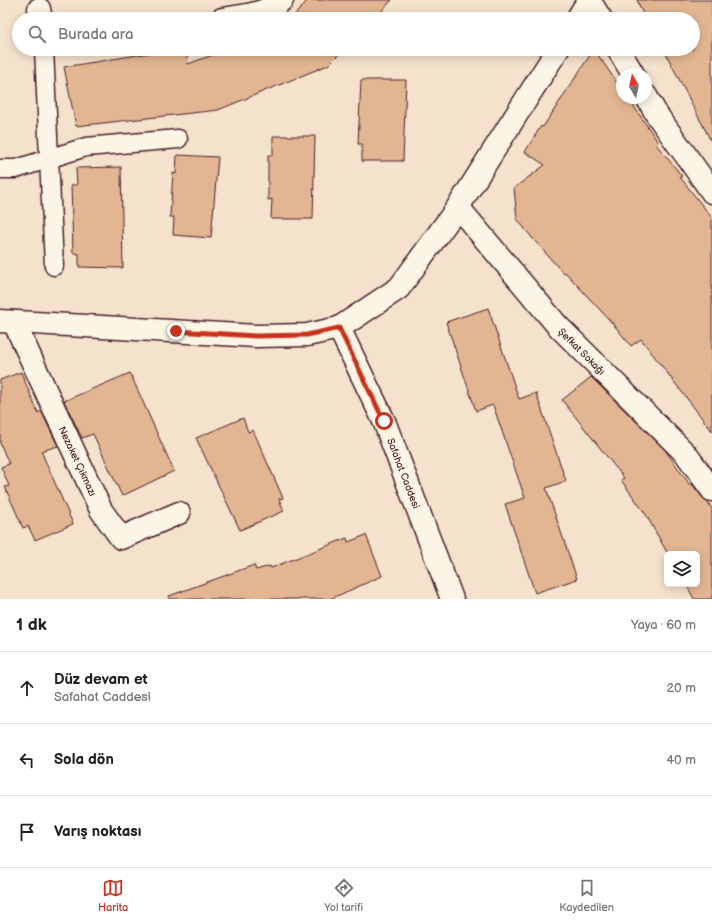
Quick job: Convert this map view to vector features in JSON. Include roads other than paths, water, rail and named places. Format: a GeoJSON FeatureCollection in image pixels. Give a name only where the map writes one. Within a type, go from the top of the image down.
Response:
{"type":"FeatureCollection","features":[{"type":"Feature","properties":{"kind":"street"},"geometry":{"type":"LineString","coordinates":[[259,12],[278,4],[282,0]]}},
{"type":"Feature","properties":{"kind":"street"},"geometry":{"type":"LineString","coordinates":[[581,12],[589,0],[597,12]]}},
{"type":"Feature","properties":{"kind":"street"},"geometry":{"type":"LineString","coordinates":[[7,321],[256,336],[307,335],[339,328],[399,288],[458,207],[554,56]]}},
{"type":"Feature","properties":{"kind":"street"},"geometry":{"type":"LineString","coordinates":[[622,56],[629,68]]}},
{"type":"Feature","properties":{"kind":"street"},"geometry":{"type":"LineString","coordinates":[[651,104],[712,192]]}},
{"type":"Feature","properties":{"kind":"street","name":"Şefkat Sokağı"},"geometry":{"type":"LineString","coordinates":[[458,207],[557,325],[686,454],[712,490]]}},
{"type":"Feature","properties":{"kind":"street","name":"Nezaket Çıkmazı"},"geometry":{"type":"LineString","coordinates":[[7,321],[101,510],[121,538],[179,513]]}},
{"type":"Feature","properties":{"kind":"street","name":"Safahat Caddesi"},"geometry":{"type":"LineString","coordinates":[[339,328],[384,421],[452,599]]}},
{"type":"Feature","properties":{"kind":"lane"},"geometry":{"type":"LineString","coordinates":[[44,56],[54,266]]}},
{"type":"Feature","properties":{"kind":"lane"},"geometry":{"type":"LineString","coordinates":[[0,169],[16,169],[86,147],[178,139]]}}]}
